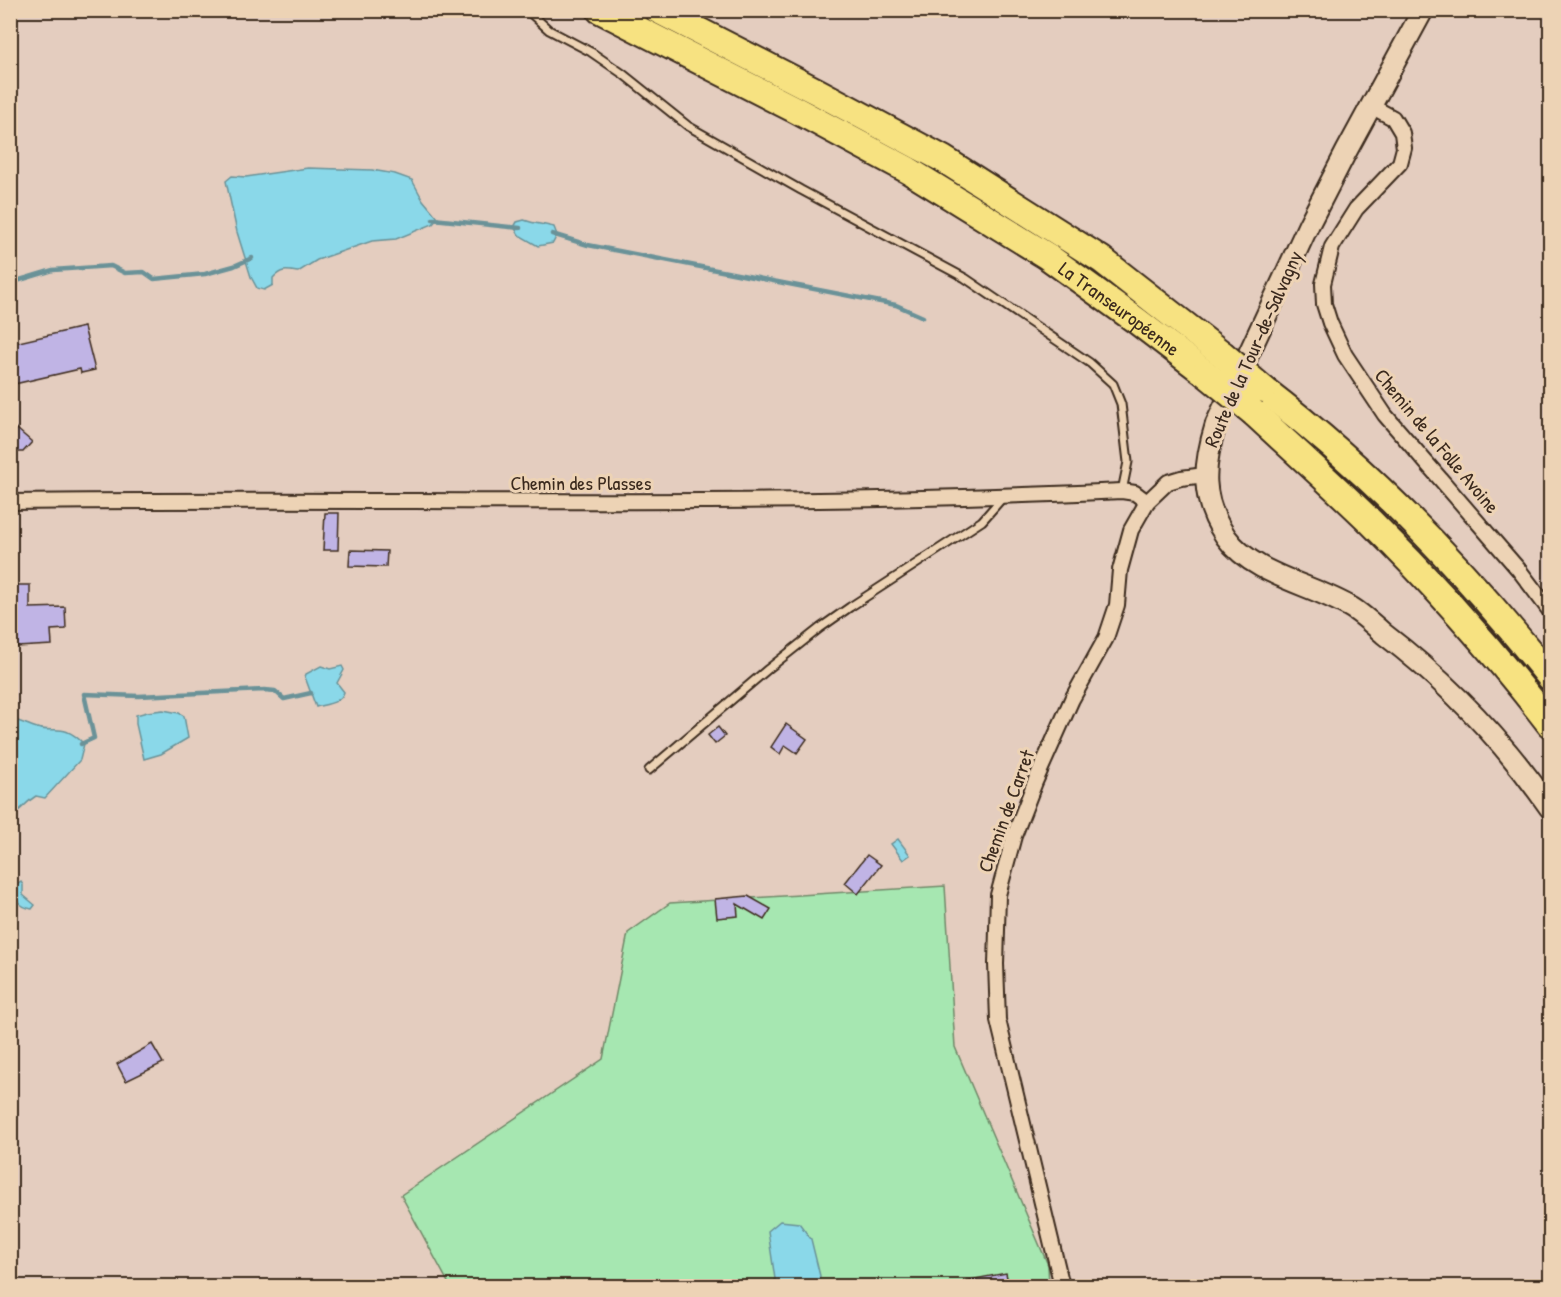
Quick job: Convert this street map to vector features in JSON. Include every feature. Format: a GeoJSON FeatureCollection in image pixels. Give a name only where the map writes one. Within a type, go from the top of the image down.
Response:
{"type":"FeatureCollection","features":[{"type":"Feature","properties":{"kind":"highway","name":"La Transeuropéenne"},"geometry":{"type":"LineString","coordinates":[[600,10],[908,170],[1047,256],[1137,321],[1254,413],[1371,522],[1450,605],[1513,676],[1551,724]]}},
{"type":"Feature","properties":{"kind":"highway","name":"La Transeuropéenne"},"geometry":{"type":"LineString","coordinates":[[658,10],[943,159],[1102,260],[1300,417],[1344,457],[1424,534],[1499,615],[1551,677]]}},
{"type":"Feature","properties":{"kind":"street","name":"Route de la Tour-de-Salvagny"},"geometry":{"type":"LineString","coordinates":[[1423,10],[1309,224],[1216,424],[1207,453],[1208,497],[1216,519],[1243,556],[1352,608],[1418,659],[1460,701],[1529,777],[1551,808]]}},
{"type":"Feature","properties":{"kind":"street","name":"Chemin de la Folle Avoine"},"geometry":{"type":"LineString","coordinates":[[1371,106],[1393,118],[1402,133],[1404,148],[1400,163],[1356,208],[1332,247],[1323,284],[1324,304],[1330,323],[1345,355],[1385,415],[1519,570],[1551,611]]}},
{"type":"Feature","properties":{"kind":"street","name":"Chemin de Carret"},"geometry":{"type":"LineString","coordinates":[[1062,1287],[998,1020],[996,964],[998,895],[1014,836],[1035,782],[1072,699],[1106,638],[1117,605],[1119,570],[1131,530],[1147,502],[1168,482],[1206,475]]}},
{"type":"Feature","properties":{"kind":"street","name":"Chemin des Plasses"},"geometry":{"type":"LineString","coordinates":[[10,502],[214,499],[690,502],[1004,496],[1122,491],[1135,493],[1147,502]]}},
{"type":"Feature","properties":{"kind":"lane"},"geometry":{"type":"LineString","coordinates":[[527,10],[549,30],[591,52],[623,74],[688,126],[964,278],[1090,363],[1113,384],[1121,404],[1128,462],[1122,491]]}},
{"type":"Feature","properties":{"kind":"lane"},"geometry":{"type":"LineString","coordinates":[[649,770],[768,669],[812,635],[850,607],[982,521],[1004,496]]}},
{"type":"Feature","properties":{"kind":"green space"},"geometry":{"type":"Polygon","coordinates":[[[945,886],[955,1047],[1048,1265],[1049,1286],[450,1286],[401,1195],[603,1059],[628,933],[670,903],[945,886]]]}},
{"type":"Feature","properties":{"kind":"water"},"geometry":{"type":"Polygon","coordinates":[[[308,168],[372,170],[412,180],[423,200],[438,218],[433,224],[396,239],[372,241],[317,260],[298,272],[281,272],[273,278],[273,285],[264,290],[257,288],[251,277],[237,232],[226,181],[232,176],[246,177],[308,168]]]}},
{"type":"Feature","properties":{"kind":"water"},"geometry":{"type":"Polygon","coordinates":[[[524,220],[554,227],[557,235],[553,243],[538,246],[519,235],[514,227],[517,222],[524,220]]]}},
{"type":"Feature","properties":{"kind":"water"},"geometry":{"type":"Polygon","coordinates":[[[321,666],[330,669],[342,666],[344,670],[337,683],[344,692],[337,701],[316,707],[305,677],[306,674],[321,666]]]}},
{"type":"Feature","properties":{"kind":"water"},"geometry":{"type":"Polygon","coordinates":[[[163,710],[184,716],[188,738],[161,754],[144,759],[136,715],[163,710]]]}},
{"type":"Feature","properties":{"kind":"water"},"geometry":{"type":"Polygon","coordinates":[[[11,719],[41,729],[70,733],[84,744],[80,760],[45,798],[36,796],[11,816],[11,719]]]}},
{"type":"Feature","properties":{"kind":"water"},"geometry":{"type":"Polygon","coordinates":[[[898,839],[910,855],[903,860],[891,844],[898,839]]]}},
{"type":"Feature","properties":{"kind":"water"},"geometry":{"type":"Polygon","coordinates":[[[21,882],[23,895],[35,905],[32,909],[20,904],[16,898],[16,885],[21,882]]]}},
{"type":"Feature","properties":{"kind":"water"},"geometry":{"type":"Polygon","coordinates":[[[780,1221],[799,1223],[811,1239],[820,1276],[818,1286],[776,1286],[768,1231],[780,1221]]]}},
{"type":"Feature","properties":{"kind":"building"},"geometry":{"type":"Polygon","coordinates":[[[84,327],[95,370],[81,373],[80,369],[10,385],[10,344],[84,327]]]}},
{"type":"Feature","properties":{"kind":"building"},"geometry":{"type":"Polygon","coordinates":[[[10,423],[32,442],[23,452],[10,452],[10,423]]]}},
{"type":"Feature","properties":{"kind":"building"},"geometry":{"type":"Polygon","coordinates":[[[325,513],[339,513],[338,550],[323,550],[325,513]]]}},
{"type":"Feature","properties":{"kind":"building"},"geometry":{"type":"Polygon","coordinates":[[[350,550],[387,551],[386,567],[349,566],[350,550]]]}},
{"type":"Feature","properties":{"kind":"building"},"geometry":{"type":"Polygon","coordinates":[[[15,585],[30,585],[30,608],[65,607],[66,629],[51,630],[52,645],[17,647],[15,585]]]}},
{"type":"Feature","properties":{"kind":"building"},"geometry":{"type":"Polygon","coordinates":[[[786,724],[807,739],[797,753],[785,745],[780,754],[771,747],[786,724]]]}},
{"type":"Feature","properties":{"kind":"building"},"geometry":{"type":"Polygon","coordinates":[[[718,727],[725,736],[715,744],[708,735],[718,727]]]}},
{"type":"Feature","properties":{"kind":"building"},"geometry":{"type":"Polygon","coordinates":[[[867,855],[881,865],[858,894],[845,883],[867,855]]]}},
{"type":"Feature","properties":{"kind":"building"},"geometry":{"type":"Polygon","coordinates":[[[748,896],[771,909],[764,920],[737,904],[738,916],[717,918],[715,899],[748,896]]]}},
{"type":"Feature","properties":{"kind":"building"},"geometry":{"type":"Polygon","coordinates":[[[152,1044],[163,1063],[126,1081],[117,1064],[152,1044]]]}},
{"type":"Feature","properties":{"kind":"building"},"geometry":{"type":"Polygon","coordinates":[[[1006,1273],[1009,1287],[965,1287],[964,1281],[1006,1273]]]}},
{"type":"Feature","properties":{"kind":"waterway"},"geometry":{"type":"LineString","coordinates":[[433,219],[520,228]]}},
{"type":"Feature","properties":{"kind":"waterway"},"geometry":{"type":"LineString","coordinates":[[552,234],[588,245],[896,305],[923,317]]}},
{"type":"Feature","properties":{"kind":"waterway"},"geometry":{"type":"LineString","coordinates":[[10,283],[53,270],[111,266],[125,273],[144,272],[154,279],[205,274],[252,258]]}},
{"type":"Feature","properties":{"kind":"waterway"},"geometry":{"type":"LineString","coordinates":[[81,744],[94,738],[84,694],[139,696],[265,690],[275,691],[284,699],[311,693]]}}]}
